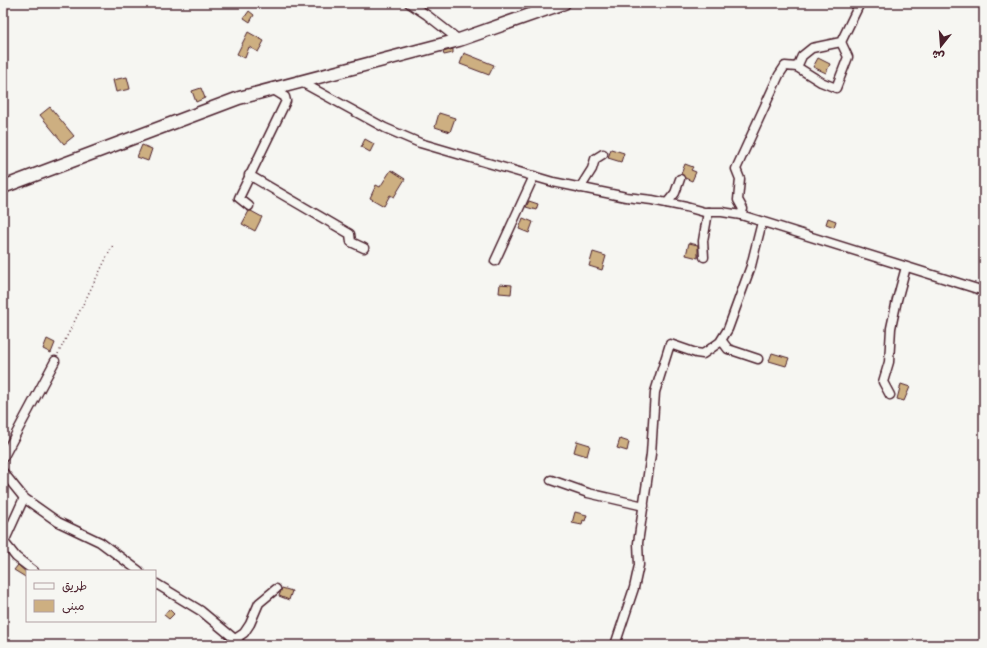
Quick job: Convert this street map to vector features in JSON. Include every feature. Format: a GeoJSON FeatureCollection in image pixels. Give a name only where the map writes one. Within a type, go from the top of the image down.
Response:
{"type":"FeatureCollection","features":[{"type":"Feature","properties":{"kind":"street"},"geometry":{"type":"LineString","coordinates":[[409,3],[459,40]]}},
{"type":"Feature","properties":{"kind":"street"},"geometry":{"type":"LineString","coordinates":[[3,187],[239,98],[459,40],[564,3]]}},
{"type":"Feature","properties":{"kind":"street"},"geometry":{"type":"LineString","coordinates":[[841,42],[860,3]]}},
{"type":"Feature","properties":{"kind":"street"},"geometry":{"type":"LineString","coordinates":[[741,215],[743,209],[738,200],[740,180],[736,168],[784,66],[797,67],[822,82],[836,88],[848,57],[841,42]]}},
{"type":"Feature","properties":{"kind":"street"},"geometry":{"type":"LineString","coordinates":[[797,67],[802,56],[812,48],[841,42]]}},
{"type":"Feature","properties":{"kind":"street"},"geometry":{"type":"LineString","coordinates":[[301,82],[385,128],[420,143],[580,188],[626,198],[652,200],[708,212],[722,212],[741,215],[984,291]]}},
{"type":"Feature","properties":{"kind":"street"},"geometry":{"type":"LineString","coordinates":[[249,206],[238,198],[286,100],[285,97],[272,89]]}},
{"type":"Feature","properties":{"kind":"street"},"geometry":{"type":"LineString","coordinates":[[580,188],[592,169],[595,159],[603,154]]}},
{"type":"Feature","properties":{"kind":"street"},"geometry":{"type":"LineString","coordinates":[[250,175],[350,234],[351,242],[364,248]]}},
{"type":"Feature","properties":{"kind":"street"},"geometry":{"type":"LineString","coordinates":[[495,261],[534,176]]}},
{"type":"Feature","properties":{"kind":"street"},"geometry":{"type":"LineString","coordinates":[[667,203],[675,193],[680,179]]}},
{"type":"Feature","properties":{"kind":"street"},"geometry":{"type":"LineString","coordinates":[[704,257],[703,242],[708,212]]}},
{"type":"Feature","properties":{"kind":"street"},"geometry":{"type":"LineString","coordinates":[[615,645],[634,588],[639,565],[638,543],[651,454],[655,392],[670,344],[703,354],[722,341],[728,330],[751,266],[762,222]]}},
{"type":"Feature","properties":{"kind":"street"},"geometry":{"type":"LineString","coordinates":[[890,395],[883,382],[889,362],[891,328],[906,267]]}},
{"type":"Feature","properties":{"kind":"street"},"geometry":{"type":"LineString","coordinates":[[722,341],[728,349],[758,359]]}},
{"type":"Feature","properties":{"kind":"street"},"geometry":{"type":"LineString","coordinates":[[3,458],[55,361]]}},
{"type":"Feature","properties":{"kind":"street"},"geometry":{"type":"LineString","coordinates":[[3,472],[24,498],[58,522],[100,542],[138,570]]}},
{"type":"Feature","properties":{"kind":"street"},"geometry":{"type":"LineString","coordinates":[[551,480],[588,493],[644,506]]}},
{"type":"Feature","properties":{"kind":"street"},"geometry":{"type":"LineString","coordinates":[[24,498],[3,543],[33,570]]}},
{"type":"Feature","properties":{"kind":"street"},"geometry":{"type":"LineString","coordinates":[[156,584],[201,611],[242,645]]}},
{"type":"Feature","properties":{"kind":"street"},"geometry":{"type":"LineString","coordinates":[[235,638],[244,633],[250,624],[259,603],[276,589]]}},
{"type":"Feature","properties":{"kind":"path"},"geometry":{"type":"LineString","coordinates":[[55,361],[113,245]]}},
{"type":"Feature","properties":{"kind":"building"},"geometry":{"type":"Polygon","coordinates":[[[249,11],[254,15],[250,22],[244,18],[249,11]]]}},
{"type":"Feature","properties":{"kind":"building"},"geometry":{"type":"Polygon","coordinates":[[[248,32],[264,41],[258,52],[249,47],[245,58],[237,54],[248,32]]]}},
{"type":"Feature","properties":{"kind":"building"},"geometry":{"type":"Polygon","coordinates":[[[453,49],[453,53],[444,55],[443,52],[453,49]]]}},
{"type":"Feature","properties":{"kind":"building"},"geometry":{"type":"Polygon","coordinates":[[[464,53],[494,65],[489,75],[460,64],[464,53]]]}},
{"type":"Feature","properties":{"kind":"building"},"geometry":{"type":"Polygon","coordinates":[[[818,58],[830,64],[826,73],[813,67],[818,58]]]}},
{"type":"Feature","properties":{"kind":"building"},"geometry":{"type":"Polygon","coordinates":[[[127,77],[130,89],[116,92],[113,80],[127,77]]]}},
{"type":"Feature","properties":{"kind":"building"},"geometry":{"type":"Polygon","coordinates":[[[201,88],[205,98],[196,102],[192,91],[201,88]]]}},
{"type":"Feature","properties":{"kind":"building"},"geometry":{"type":"Polygon","coordinates":[[[50,107],[74,136],[64,144],[40,115],[50,107]]]}},
{"type":"Feature","properties":{"kind":"building"},"geometry":{"type":"Polygon","coordinates":[[[439,113],[455,118],[450,132],[435,127],[439,113]]]}},
{"type":"Feature","properties":{"kind":"building"},"geometry":{"type":"Polygon","coordinates":[[[365,139],[374,144],[370,152],[361,147],[365,139]]]}},
{"type":"Feature","properties":{"kind":"building"},"geometry":{"type":"Polygon","coordinates":[[[142,145],[152,149],[148,161],[137,157],[142,145]]]}},
{"type":"Feature","properties":{"kind":"building"},"geometry":{"type":"Polygon","coordinates":[[[611,149],[624,153],[621,162],[608,158],[611,149]]]}},
{"type":"Feature","properties":{"kind":"building"},"geometry":{"type":"Polygon","coordinates":[[[685,164],[693,167],[691,170],[696,172],[692,181],[685,178],[681,174],[685,164]]]}},
{"type":"Feature","properties":{"kind":"building"},"geometry":{"type":"Polygon","coordinates":[[[391,170],[405,179],[394,197],[390,195],[384,206],[370,198],[376,185],[380,187],[391,170]]]}},
{"type":"Feature","properties":{"kind":"building"},"geometry":{"type":"Polygon","coordinates":[[[529,201],[538,204],[536,210],[526,207],[529,201]]]}},
{"type":"Feature","properties":{"kind":"building"},"geometry":{"type":"Polygon","coordinates":[[[249,211],[262,217],[255,231],[242,224],[249,211]]]}},
{"type":"Feature","properties":{"kind":"building"},"geometry":{"type":"Polygon","coordinates":[[[523,218],[533,222],[529,233],[519,229],[523,218]]]}},
{"type":"Feature","properties":{"kind":"building"},"geometry":{"type":"Polygon","coordinates":[[[828,218],[836,221],[834,227],[826,224],[828,218]]]}},
{"type":"Feature","properties":{"kind":"building"},"geometry":{"type":"Polygon","coordinates":[[[689,243],[698,245],[698,258],[686,255],[689,243]]]}},
{"type":"Feature","properties":{"kind":"building"},"geometry":{"type":"Polygon","coordinates":[[[593,252],[606,256],[602,270],[589,266],[593,252]]]}},
{"type":"Feature","properties":{"kind":"building"},"geometry":{"type":"Polygon","coordinates":[[[500,284],[512,285],[511,294],[499,293],[500,284]]]}},
{"type":"Feature","properties":{"kind":"building"},"geometry":{"type":"Polygon","coordinates":[[[47,339],[55,343],[51,353],[43,349],[47,339]]]}},
{"type":"Feature","properties":{"kind":"building"},"geometry":{"type":"Polygon","coordinates":[[[772,353],[789,358],[786,366],[769,361],[772,353]]]}},
{"type":"Feature","properties":{"kind":"building"},"geometry":{"type":"Polygon","coordinates":[[[901,384],[910,387],[904,401],[897,399],[901,384]]]}},
{"type":"Feature","properties":{"kind":"building"},"geometry":{"type":"Polygon","coordinates":[[[620,439],[629,442],[627,451],[617,448],[620,439]]]}},
{"type":"Feature","properties":{"kind":"building"},"geometry":{"type":"Polygon","coordinates":[[[577,441],[590,445],[587,456],[574,452],[577,441]]]}},
{"type":"Feature","properties":{"kind":"building"},"geometry":{"type":"Polygon","coordinates":[[[575,512],[587,515],[585,521],[583,520],[582,525],[572,523],[575,512]]]}},
{"type":"Feature","properties":{"kind":"building"},"geometry":{"type":"Polygon","coordinates":[[[18,565],[26,572],[26,577],[14,570],[18,565]]]}},
{"type":"Feature","properties":{"kind":"building"},"geometry":{"type":"Polygon","coordinates":[[[282,588],[292,591],[289,600],[279,596],[282,588]]]}},
{"type":"Feature","properties":{"kind":"building"},"geometry":{"type":"Polygon","coordinates":[[[169,609],[174,614],[169,619],[164,615],[169,609]]]}}]}
